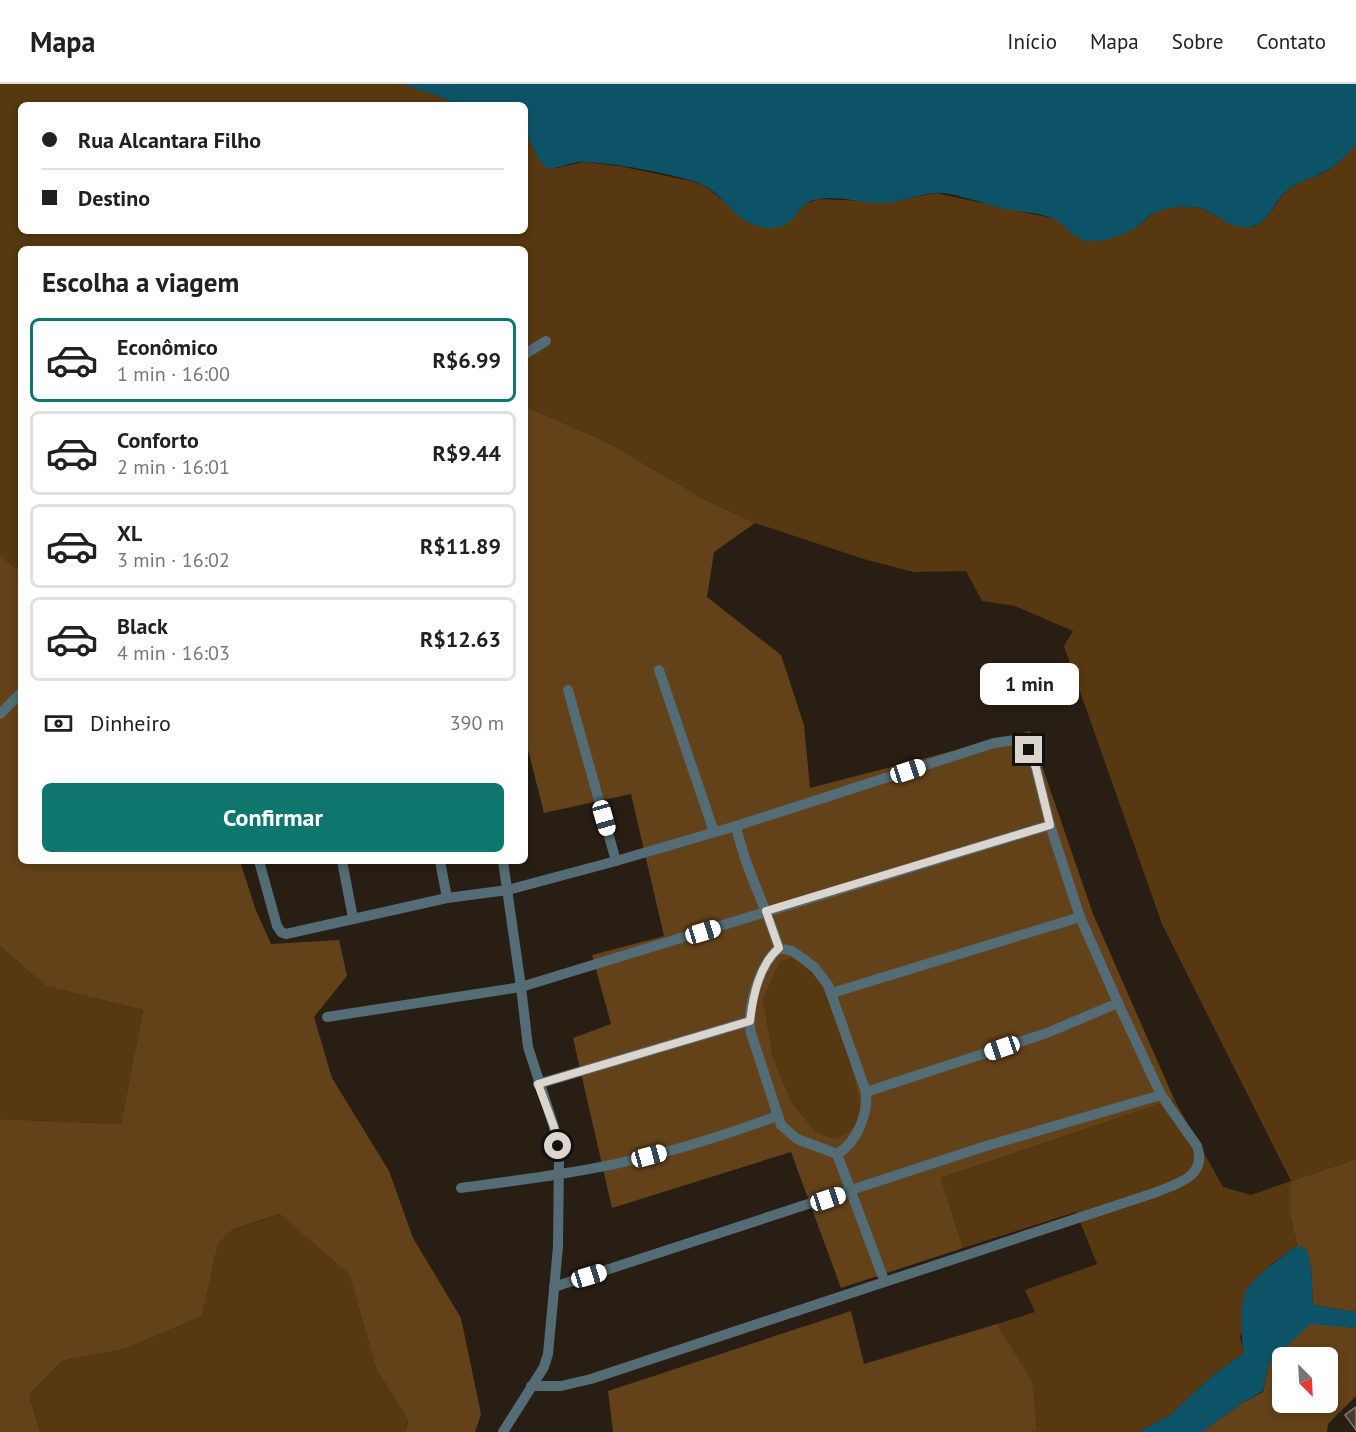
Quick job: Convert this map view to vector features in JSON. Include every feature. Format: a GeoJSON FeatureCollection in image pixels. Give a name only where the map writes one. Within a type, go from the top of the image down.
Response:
{"type":"FeatureCollection","features":[{"type":"Feature","properties":{"kind":"street"},"geometry":{"type":"LineString","coordinates":[[528,352],[546,341]]}},
{"type":"Feature","properties":{"kind":"street"},"geometry":{"type":"LineString","coordinates":[[659,670],[714,832]]}},
{"type":"Feature","properties":{"kind":"street"},"geometry":{"type":"LineString","coordinates":[[568,690],[616,861]]}},
{"type":"Feature","properties":{"kind":"street"},"geometry":{"type":"LineString","coordinates":[[0,714],[18,696]]}},
{"type":"Feature","properties":{"kind":"street"},"geometry":{"type":"LineString","coordinates":[[260,864],[277,926],[280,932],[286,934],[447,898],[508,890],[616,861],[736,826],[994,743],[1015,740],[1029,750],[1036,768],[1050,825],[1080,917],[1161,1095],[1197,1146],[1200,1164],[1194,1173],[1182,1182],[1154,1193],[884,1280],[591,1379],[561,1386],[531,1386]]}},
{"type":"Feature","properties":{"kind":"street"},"geometry":{"type":"LineString","coordinates":[[327,1017],[521,987],[1050,825]]}},
{"type":"Feature","properties":{"kind":"street"},"geometry":{"type":"LineString","coordinates":[[736,826],[747,869],[766,911],[779,948]]}},
{"type":"Feature","properties":{"kind":"street"},"geometry":{"type":"LineString","coordinates":[[343,864],[353,918]]}},
{"type":"Feature","properties":{"kind":"street"},"geometry":{"type":"LineString","coordinates":[[441,864],[447,898]]}},
{"type":"Feature","properties":{"kind":"street"},"geometry":{"type":"LineString","coordinates":[[503,1432],[544,1367],[548,1354],[558,1247],[560,1174],[556,1136],[528,1047],[504,864]]}},
{"type":"Feature","properties":{"kind":"street"},"geometry":{"type":"LineString","coordinates":[[832,993],[1080,917]]}},
{"type":"Feature","properties":{"kind":"street"},"geometry":{"type":"LineString","coordinates":[[779,948],[792,951],[815,968],[832,993],[866,1092],[864,1119],[846,1147],[837,1154]]}},
{"type":"Feature","properties":{"kind":"street"},"geometry":{"type":"LineString","coordinates":[[779,948],[764,968],[756,990],[750,1021],[751,1033],[777,1116],[786,1131],[797,1139],[837,1154],[884,1280]]}},
{"type":"Feature","properties":{"kind":"street"},"geometry":{"type":"LineString","coordinates":[[866,1092],[1047,1033],[1118,1003]]}},
{"type":"Feature","properties":{"kind":"street"},"geometry":{"type":"LineString","coordinates":[[538,1084],[750,1021]]}},
{"type":"Feature","properties":{"kind":"street"},"geometry":{"type":"LineString","coordinates":[[554,1287],[986,1146],[1161,1095]]}},
{"type":"Feature","properties":{"kind":"street"},"geometry":{"type":"LineString","coordinates":[[461,1188],[560,1174],[661,1153],[733,1132],[777,1116]]}},
{"type":"Feature","properties":{"kind":"shaded area"},"geometry":{"type":"Polygon","coordinates":[[[0,84],[402,84],[451,102],[18,102],[18,234],[528,234],[528,138],[540,161],[557,168],[584,162],[619,166],[705,186],[753,225],[818,199],[890,202],[936,193],[1051,218],[1109,238],[1132,230],[1158,212],[1177,207],[1197,207],[1242,227],[1255,226],[1266,218],[1283,194],[1296,184],[1329,169],[1342,160],[1356,144],[1356,1159],[1291,1181],[1162,924],[1064,646],[1073,631],[1015,606],[982,601],[966,571],[914,572],[867,560],[755,523],[702,498],[611,444],[528,407],[528,246],[18,246],[18,570],[0,555],[0,84]]]}},
{"type":"Feature","properties":{"kind":"shaded area"},"geometry":{"type":"Polygon","coordinates":[[[528,407],[611,444],[702,498],[755,523],[714,552],[707,597],[781,655],[804,725],[810,788],[1030,731],[1093,914],[1174,1099],[941,1178],[963,1248],[841,1288],[791,1152],[612,1208],[573,1038],[611,1024],[592,955],[664,936],[631,794],[544,813],[528,750],[528,407]],[[793,957],[780,962],[763,999],[773,1057],[792,1103],[816,1132],[836,1139],[855,1124],[859,1117],[860,1106],[846,1050],[820,983],[793,957]]]}},
{"type":"Feature","properties":{"kind":"shaded area"},"geometry":{"type":"Polygon","coordinates":[[[0,555],[18,570],[18,864],[241,864],[255,908],[271,944],[339,940],[347,976],[314,1017],[332,1078],[389,1171],[413,1238],[461,1318],[481,1414],[475,1432],[405,1432],[408,1421],[376,1368],[349,1274],[280,1214],[233,1229],[218,1244],[202,1316],[125,1349],[62,1361],[29,1395],[40,1432],[0,1432],[0,1119],[121,1124],[143,1010],[46,986],[0,946],[0,555]]]}},
{"type":"Feature","properties":{"kind":"shaded area"},"geometry":{"type":"Polygon","coordinates":[[[0,946],[46,986],[143,1010],[121,1124],[0,1119],[0,946]]]}},
{"type":"Feature","properties":{"kind":"shaded area"},"geometry":{"type":"Polygon","coordinates":[[[793,957],[820,983],[846,1050],[857,1091],[860,1106],[859,1117],[850,1130],[836,1139],[816,1132],[792,1103],[773,1057],[763,999],[780,961],[793,957]]]}},
{"type":"Feature","properties":{"kind":"shaded area"},"geometry":{"type":"Polygon","coordinates":[[[1174,1099],[1223,1187],[1251,1195],[1291,1181],[1291,1218],[1297,1245],[1269,1266],[1240,1337],[1244,1353],[1213,1375],[1170,1415],[1138,1432],[1032,1432],[1037,1429],[1031,1382],[997,1324],[1035,1312],[1025,1290],[1097,1264],[1076,1212],[963,1248],[941,1178],[1174,1099]]]}},
{"type":"Feature","properties":{"kind":"shaded area"},"geometry":{"type":"Polygon","coordinates":[[[1356,1159],[1356,1312],[1313,1305],[1311,1269],[1307,1250],[1297,1245],[1291,1218],[1291,1181],[1356,1159]]]}},
{"type":"Feature","properties":{"kind":"shaded area"},"geometry":{"type":"Polygon","coordinates":[[[281,1214],[349,1274],[376,1368],[408,1421],[405,1432],[40,1432],[29,1395],[62,1361],[125,1349],[202,1316],[218,1244],[233,1229],[281,1214]]]}},
{"type":"Feature","properties":{"kind":"shaded area"},"geometry":{"type":"Polygon","coordinates":[[[851,1311],[864,1364],[997,1324],[1032,1382],[1037,1430],[1032,1432],[613,1432],[608,1391],[851,1311]]]}},
{"type":"Feature","properties":{"kind":"shaded area"},"geometry":{"type":"Polygon","coordinates":[[[1310,1323],[1356,1328],[1356,1396],[1328,1424],[1327,1432],[1202,1432],[1242,1403],[1263,1392],[1269,1363],[1272,1360],[1272,1413],[1338,1413],[1338,1347],[1285,1347],[1310,1323]]]}},
{"type":"Feature","properties":{"kind":"water"},"geometry":{"type":"Polygon","coordinates":[[[402,84],[1356,84],[1356,144],[1330,168],[1289,189],[1261,222],[1247,227],[1231,224],[1201,209],[1179,207],[1154,213],[1124,234],[1089,241],[1079,238],[1058,221],[1048,217],[1005,209],[959,196],[934,193],[881,203],[833,198],[817,199],[809,202],[788,223],[773,228],[761,227],[744,220],[703,185],[677,177],[609,164],[578,162],[547,168],[540,161],[528,138],[528,102],[451,102],[402,84]]]}},
{"type":"Feature","properties":{"kind":"water"},"geometry":{"type":"Polygon","coordinates":[[[1297,1245],[1307,1250],[1311,1269],[1313,1305],[1356,1312],[1356,1328],[1310,1324],[1286,1347],[1272,1347],[1272,1360],[1269,1363],[1263,1391],[1202,1432],[1138,1432],[1170,1415],[1213,1375],[1244,1353],[1242,1305],[1245,1292],[1261,1273],[1297,1245]]]}},
{"type":"Feature","properties":{"kind":"building"},"geometry":{"type":"Polygon","coordinates":[[[1356,1407],[1356,1430],[1345,1415],[1356,1407]]]}},
{"type":"Feature","properties":{"kind":"route"},"geometry":{"type":"LineString","coordinates":[[558,1146],[554,1127],[538,1084],[750,1021],[756,990],[764,968],[779,948],[766,911],[1050,825],[1036,768],[1029,750]]}}]}
